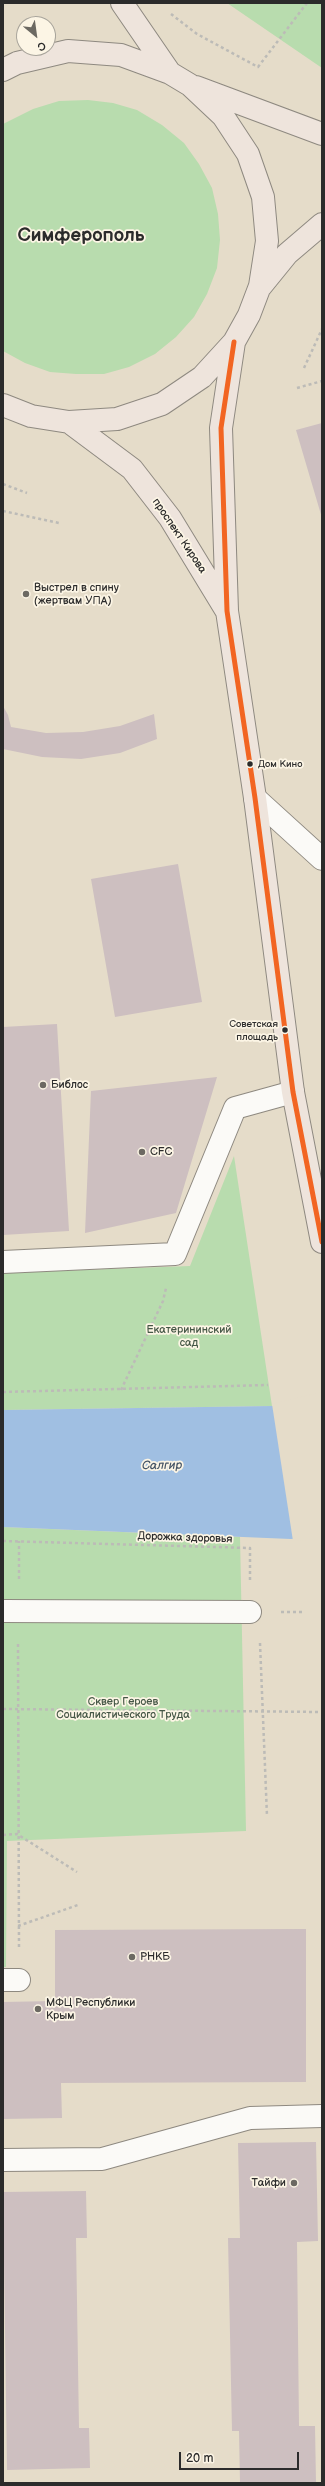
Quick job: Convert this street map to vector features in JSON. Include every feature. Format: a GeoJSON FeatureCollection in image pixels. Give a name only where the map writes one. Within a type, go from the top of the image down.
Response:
{"type":"FeatureCollection","features":[{"type":"Feature","properties":{"kind":"main road"},"geometry":{"type":"LineString","coordinates":[[122,3],[170,73]]}},
{"type":"Feature","properties":{"kind":"main road"},"geometry":{"type":"LineString","coordinates":[[3,70],[17,63],[68,51],[121,55],[170,73],[190,85],[322,134]]}},
{"type":"Feature","properties":{"kind":"main road"},"geometry":{"type":"LineString","coordinates":[[3,405],[31,416],[69,422],[117,419],[162,404],[202,377],[234,342],[249,315],[260,286],[267,241],[263,196],[244,148],[223,116],[190,85]]}},
{"type":"Feature","properties":{"kind":"main road"},"geometry":{"type":"LineString","coordinates":[[260,286],[287,254],[322,224]]}},
{"type":"Feature","properties":{"kind":"main road","name":"проспект Кирова"},"geometry":{"type":"LineString","coordinates":[[234,342],[221,428],[227,611],[255,798],[294,1092],[322,1242]]}},
{"type":"Feature","properties":{"kind":"main road","name":"проспект Кирова"},"geometry":{"type":"LineString","coordinates":[[69,422],[132,469],[170,518],[227,611]]}},
{"type":"Feature","properties":{"kind":"street"},"geometry":{"type":"LineString","coordinates":[[255,798],[322,859]]}},
{"type":"Feature","properties":{"kind":"street"},"geometry":{"type":"LineString","coordinates":[[3,1262],[176,1254],[235,1108],[294,1092]]}},
{"type":"Feature","properties":{"kind":"street"},"geometry":{"type":"LineString","coordinates":[[11,1611],[250,1612]]}},
{"type":"Feature","properties":{"kind":"street"},"geometry":{"type":"LineString","coordinates":[[3,2160],[102,2159],[250,2118],[322,2116]]}},
{"type":"Feature","properties":{"kind":"path"},"geometry":{"type":"LineString","coordinates":[[168,12],[197,34],[258,67],[307,3]]}},
{"type":"Feature","properties":{"kind":"path"},"geometry":{"type":"LineString","coordinates":[[304,368],[322,329]]}},
{"type":"Feature","properties":{"kind":"path"},"geometry":{"type":"LineString","coordinates":[[297,388],[322,381]]}},
{"type":"Feature","properties":{"kind":"path"},"geometry":{"type":"LineString","coordinates":[[3,484],[27,492]]}},
{"type":"Feature","properties":{"kind":"path"},"geometry":{"type":"LineString","coordinates":[[3,511],[59,523]]}},
{"type":"Feature","properties":{"kind":"path"},"geometry":{"type":"LineString","coordinates":[[121,1390],[163,1300]]}},
{"type":"Feature","properties":{"kind":"path"},"geometry":{"type":"LineString","coordinates":[[3,1392],[268,1385]]}},
{"type":"Feature","properties":{"kind":"path","name":"Дорожка здоровья"},"geometry":{"type":"LineString","coordinates":[[3,1541],[250,1548],[250,1612]]}},
{"type":"Feature","properties":{"kind":"path"},"geometry":{"type":"LineString","coordinates":[[11,1980],[18,1926],[18,1834],[17,1710],[11,1611],[20,1542]]}},
{"type":"Feature","properties":{"kind":"path"},"geometry":{"type":"LineString","coordinates":[[267,1816],[264,1710],[260,1642],[250,1612],[303,1612]]}},
{"type":"Feature","properties":{"kind":"path"},"geometry":{"type":"LineString","coordinates":[[3,1709],[264,1710],[322,1712]]}},
{"type":"Feature","properties":{"kind":"path"},"geometry":{"type":"LineString","coordinates":[[3,1835],[18,1834],[77,1872]]}},
{"type":"Feature","properties":{"kind":"path"},"geometry":{"type":"LineString","coordinates":[[18,1926],[78,1905]]}},
{"type":"Feature","properties":{"kind":"green space"},"geometry":{"type":"Polygon","coordinates":[[[227,3],[322,3],[322,68],[227,3]]]}},
{"type":"Feature","properties":{"kind":"green space"},"geometry":{"type":"Polygon","coordinates":[[[88,100],[113,103],[137,110],[162,125],[184,143],[199,164],[212,188],[218,214],[220,240],[217,268],[207,294],[194,317],[176,337],[155,354],[129,367],[104,374],[50,372],[25,363],[3,351],[3,124],[33,109],[59,101],[88,100]]]}},
{"type":"Feature","properties":{"kind":"green space","name":"Екатерининский сад"},"geometry":{"type":"Polygon","coordinates":[[[234,1156],[272,1406],[3,1410],[3,1273],[190,1266],[234,1156]]]}},
{"type":"Feature","properties":{"kind":"green space","name":"Сквер Героев Социалистического Труда"},"geometry":{"type":"Polygon","coordinates":[[[3,1527],[240,1537],[246,1831],[7,1841],[6,1967],[3,1967],[3,1527]]]}},
{"type":"Feature","properties":{"kind":"water","name":"Салгир"},"geometry":{"type":"Polygon","coordinates":[[[322,1394],[322,1537],[291,1539],[3,1527],[3,1410],[272,1406],[322,1394]]]}},
{"type":"Feature","properties":{"kind":"pier"},"geometry":{"type":"Polygon","coordinates":[[[322,1392],[322,1539],[293,1541],[272,1404],[322,1392]]]}},
{"type":"Feature","properties":{"kind":"building"},"geometry":{"type":"Polygon","coordinates":[[[322,423],[322,518],[296,430],[322,423]]]}},
{"type":"Feature","properties":{"kind":"building"},"geometry":{"type":"Polygon","coordinates":[[[3,706],[8,715],[11,727],[46,733],[83,732],[120,726],[154,714],[157,739],[120,753],[81,759],[42,757],[3,749],[3,706]]]}},
{"type":"Feature","properties":{"kind":"building"},"geometry":{"type":"Polygon","coordinates":[[[178,864],[202,1002],[115,1017],[91,879],[178,864]]]}},
{"type":"Feature","properties":{"kind":"building"},"geometry":{"type":"Polygon","coordinates":[[[57,1024],[69,1231],[3,1235],[3,1027],[57,1024]]]}},
{"type":"Feature","properties":{"kind":"building","name":"CFC"},"geometry":{"type":"Polygon","coordinates":[[[217,1077],[176,1213],[85,1233],[91,1091],[217,1077]]]}},
{"type":"Feature","properties":{"kind":"building"},"geometry":{"type":"Polygon","coordinates":[[[306,1929],[306,2082],[61,2083],[62,2118],[3,2119],[3,2002],[55,2001],[55,1930],[306,1929]]]}},
{"type":"Feature","properties":{"kind":"building"},"geometry":{"type":"Polygon","coordinates":[[[316,2142],[318,2241],[297,2242],[299,2426],[315,2426],[316,2483],[240,2483],[239,2431],[232,2431],[228,2238],[240,2238],[238,2143],[316,2142]]]}},
{"type":"Feature","properties":{"kind":"building"},"geometry":{"type":"Polygon","coordinates":[[[86,2191],[87,2238],[76,2238],[79,2428],[89,2428],[90,2468],[7,2470],[3,2192],[86,2191]]]}},
{"type":"Feature","properties":{"kind":"transit line"},"geometry":{"type":"LineString","coordinates":[[234,342],[221,428],[227,611],[255,798],[293,1092],[322,1242]]}},
{"type":"Feature","properties":{"kind":"place","name":"Выстрел в спину (жертвам УПА)"},"geometry":{"type":"Point","coordinates":[26,594]}},
{"type":"Feature","properties":{"kind":"place","name":"Дом Кино"},"geometry":{"type":"Point","coordinates":[250,764]}},
{"type":"Feature","properties":{"kind":"place","name":"Советская площадь"},"geometry":{"type":"Point","coordinates":[285,1030]}},
{"type":"Feature","properties":{"kind":"place","name":"Библос"},"geometry":{"type":"Point","coordinates":[43,1085]}},
{"type":"Feature","properties":{"kind":"place","name":"CFC"},"geometry":{"type":"Point","coordinates":[142,1152]}},
{"type":"Feature","properties":{"kind":"place","name":"РНКБ"},"geometry":{"type":"Point","coordinates":[132,1957]}},
{"type":"Feature","properties":{"kind":"place","name":"МФЦ Республики Крым"},"geometry":{"type":"Point","coordinates":[38,2009]}},
{"type":"Feature","properties":{"kind":"place","name":"Тайфи"},"geometry":{"type":"Point","coordinates":[294,2183]}},
{"type":"Feature","properties":{"kind":"district","name":"Симферополь"},"geometry":{"type":"Point","coordinates":[81,236]}}]}
